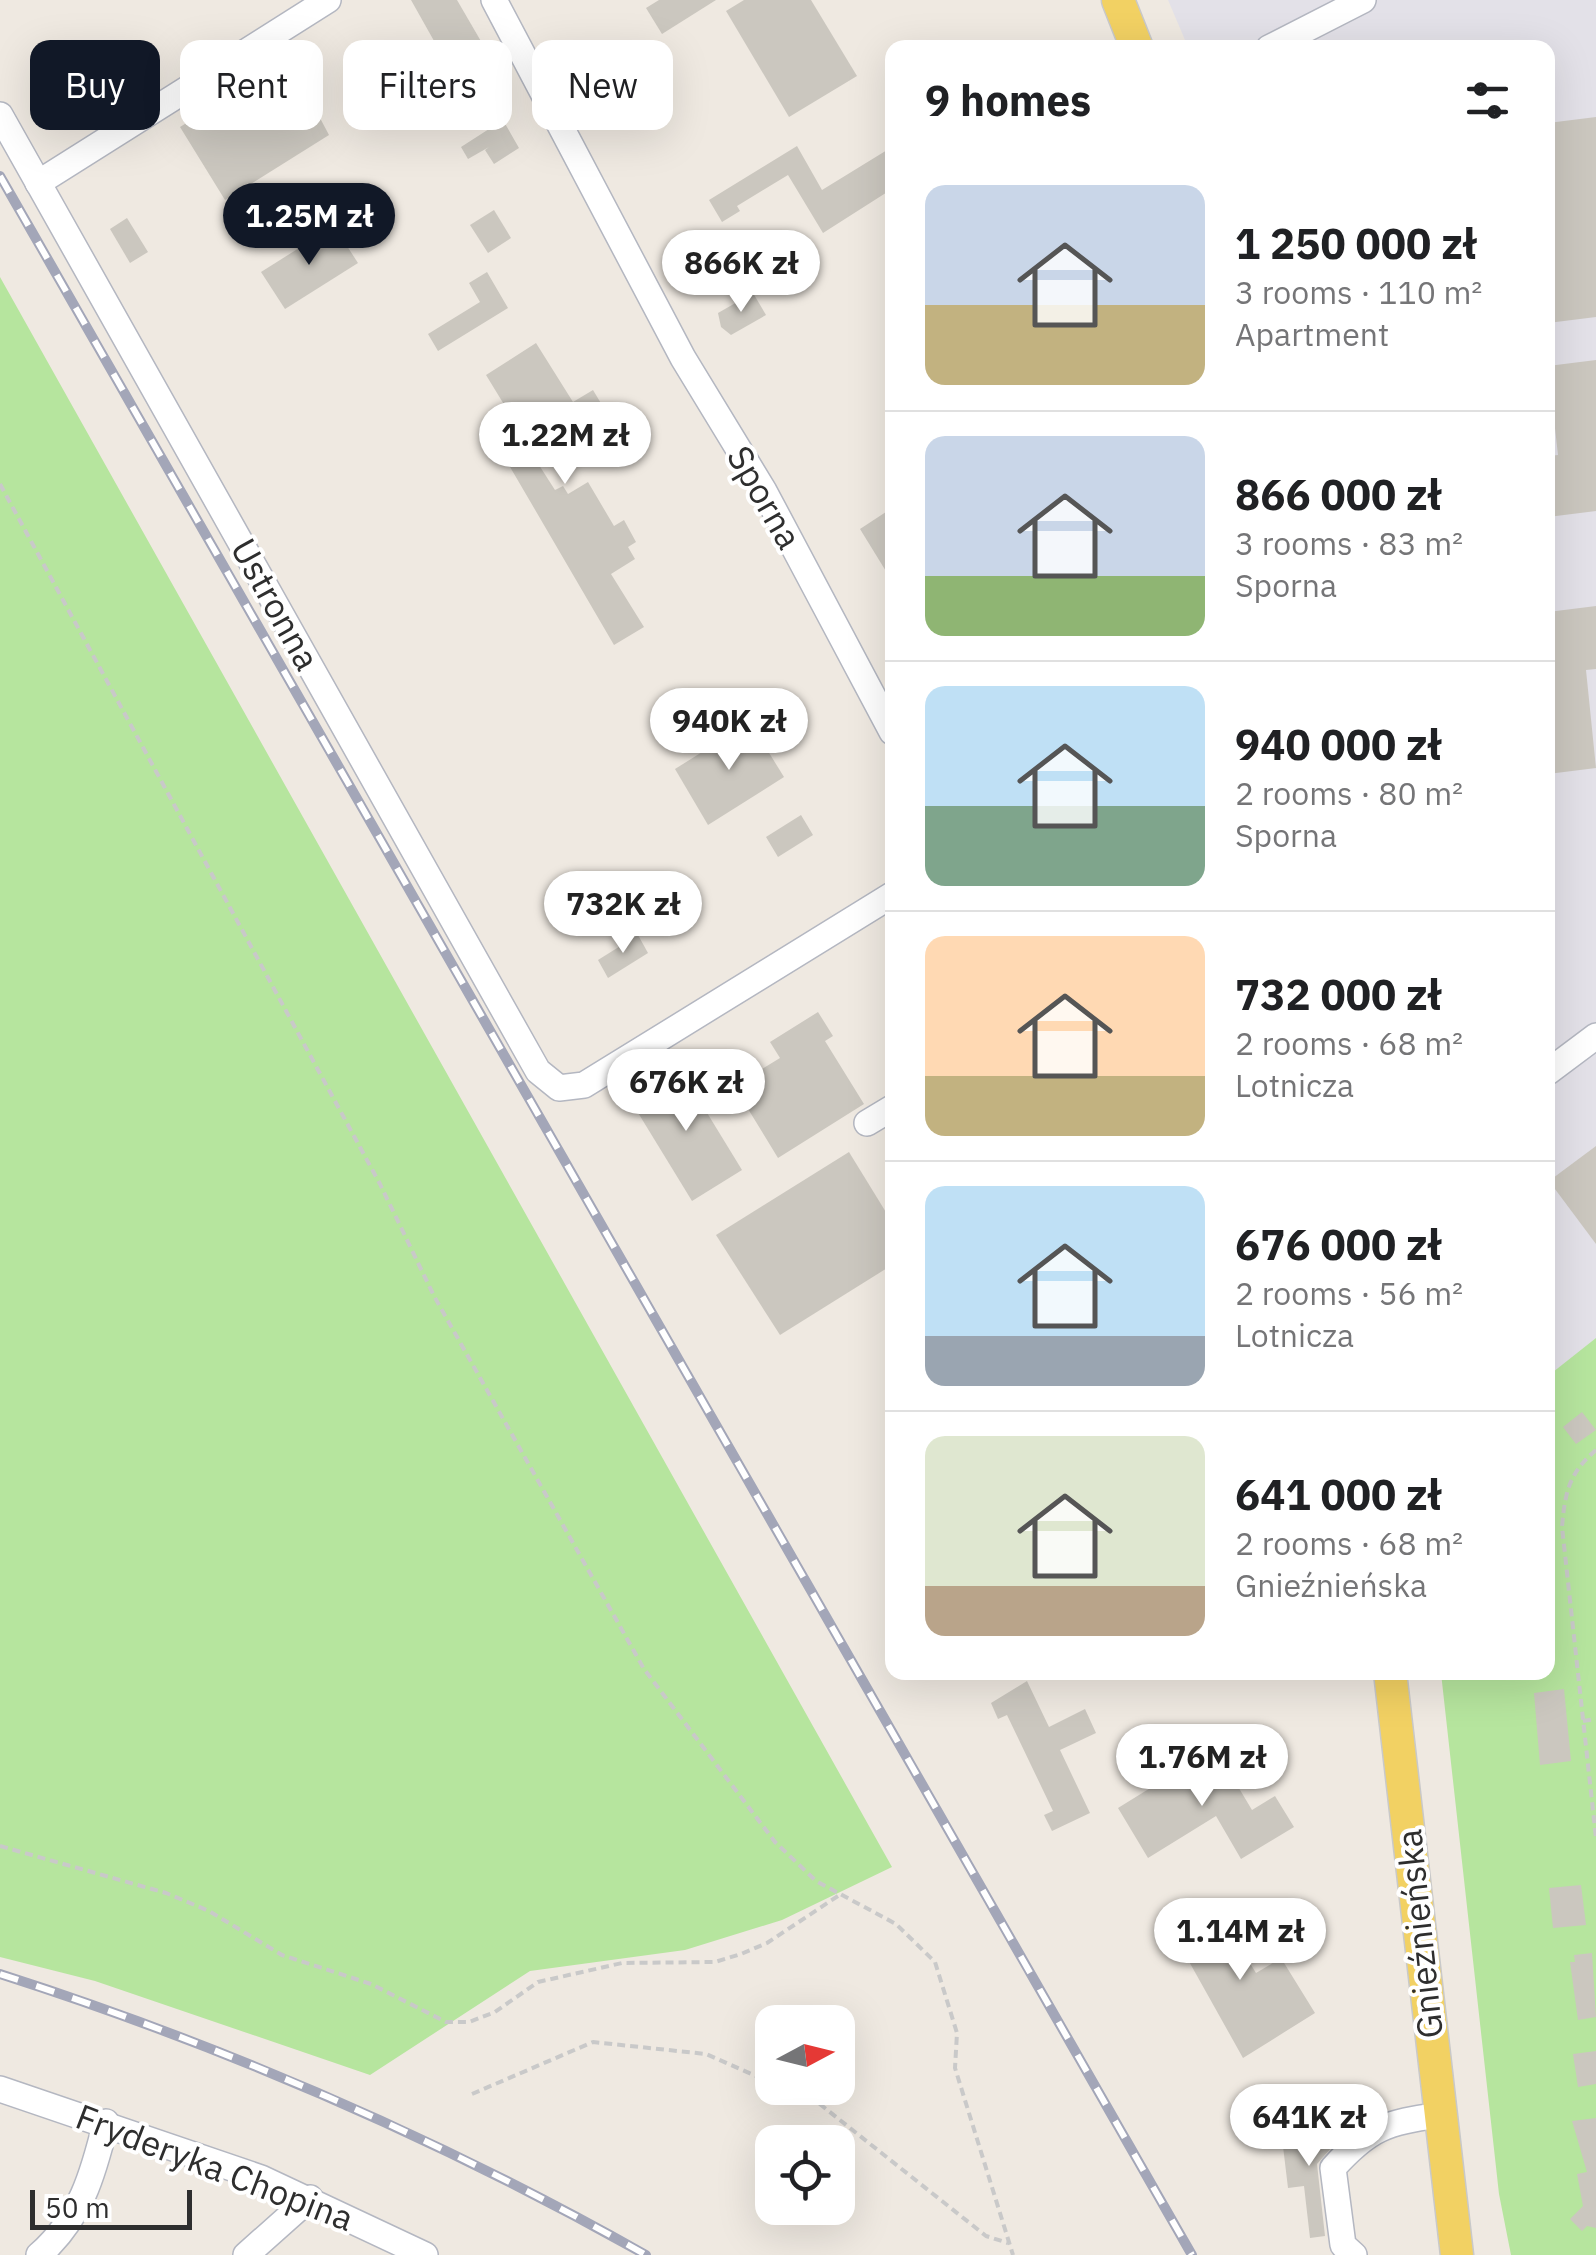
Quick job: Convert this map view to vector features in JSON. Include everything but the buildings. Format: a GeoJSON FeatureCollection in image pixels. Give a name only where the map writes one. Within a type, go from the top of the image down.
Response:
{"type":"FeatureCollection","features":[{"type":"Feature","properties":{"kind":"main road"},"geometry":{"type":"LineString","coordinates":[[1118,0],[1134,40]]}},
{"type":"Feature","properties":{"kind":"main road","name":"Gnieźnieńska"},"geometry":{"type":"LineString","coordinates":[[1391,1680],[1457,2255]]}},
{"type":"Feature","properties":{"kind":"street"},"geometry":{"type":"LineString","coordinates":[[38,183],[328,0]]}},
{"type":"Feature","properties":{"kind":"street","name":"Sporna"},"geometry":{"type":"LineString","coordinates":[[494,0],[683,358],[764,491],[885,719]]}},
{"type":"Feature","properties":{"kind":"street"},"geometry":{"type":"LineString","coordinates":[[1284,40],[1363,0]]}},
{"type":"Feature","properties":{"kind":"street","name":"Ustronna"},"geometry":{"type":"LineString","coordinates":[[0,115],[538,1071],[558,1088],[584,1086],[885,899]]}},
{"type":"Feature","properties":{"kind":"street"},"geometry":{"type":"LineString","coordinates":[[1555,1067],[1596,1036]]}},
{"type":"Feature","properties":{"kind":"street"},"geometry":{"type":"LineString","coordinates":[[867,1123],[885,1112]]}},
{"type":"Feature","properties":{"kind":"street","name":"Fryderyka Chopina"},"geometry":{"type":"LineString","coordinates":[[0,2089],[106,2122],[310,2198],[425,2255]]}},
{"type":"Feature","properties":{"kind":"street"},"geometry":{"type":"LineString","coordinates":[[1354,2255],[1343,2244],[1333,2168],[1359,2139],[1384,2124],[1439,2115]]}},
{"type":"Feature","properties":{"kind":"street"},"geometry":{"type":"LineString","coordinates":[[39,2255],[79,2209],[93,2175],[106,2122]]}},
{"type":"Feature","properties":{"kind":"street"},"geometry":{"type":"LineString","coordinates":[[246,2255],[310,2198]]}},
{"type":"Feature","properties":{"kind":"path"},"geometry":{"type":"LineString","coordinates":[[0,484],[380,1184],[434,1296],[644,1670],[776,1842],[839,1895],[896,1924],[935,1962],[957,2033],[955,2068],[1014,2255]]}},
{"type":"Feature","properties":{"kind":"path"},"geometry":{"type":"LineString","coordinates":[[1596,1450],[1574,1469],[1565,1494],[1562,1526],[1596,1838]]}},
{"type":"Feature","properties":{"kind":"path"},"geometry":{"type":"LineString","coordinates":[[1583,1720],[1596,1719]]}},
{"type":"Feature","properties":{"kind":"path"},"geometry":{"type":"LineString","coordinates":[[0,1846],[166,1893],[209,1910],[282,1955],[371,1984],[446,2022],[468,2022],[495,2012],[538,1982],[622,1963],[716,1962],[742,1954],[767,1943],[839,1895]]}},
{"type":"Feature","properties":{"kind":"path"},"geometry":{"type":"LineString","coordinates":[[472,2094],[593,2042],[706,2054],[755,2075]]}},
{"type":"Feature","properties":{"kind":"path"},"geometry":{"type":"LineString","coordinates":[[821,2105],[986,2236],[1008,2243]]}},
{"type":"Feature","properties":{"kind":"shaded area"},"geometry":{"type":"Polygon","coordinates":[[[1168,0],[1596,0],[1596,1339],[1555,1371],[1555,40],[1185,40],[1168,0]]]}},
{"type":"Feature","properties":{"kind":"green space"},"geometry":{"type":"Polygon","coordinates":[[[0,277],[892,1867],[782,1920],[685,1950],[530,1971],[370,2075],[95,1981],[0,1957],[0,277]]]}},
{"type":"Feature","properties":{"kind":"green space"},"geometry":{"type":"Polygon","coordinates":[[[1596,1338],[1596,2255],[1511,2255],[1499,2194],[1442,1680],[1555,1680],[1555,1370],[1596,1338]]]}},
{"type":"Feature","properties":{"kind":"railway"},"geometry":{"type":"LineString","coordinates":[[0,176],[1192,2255]]}},
{"type":"Feature","properties":{"kind":"railway"},"geometry":{"type":"LineString","coordinates":[[0,1974],[167,2032],[330,2098],[490,2172],[646,2255]]}}]}
